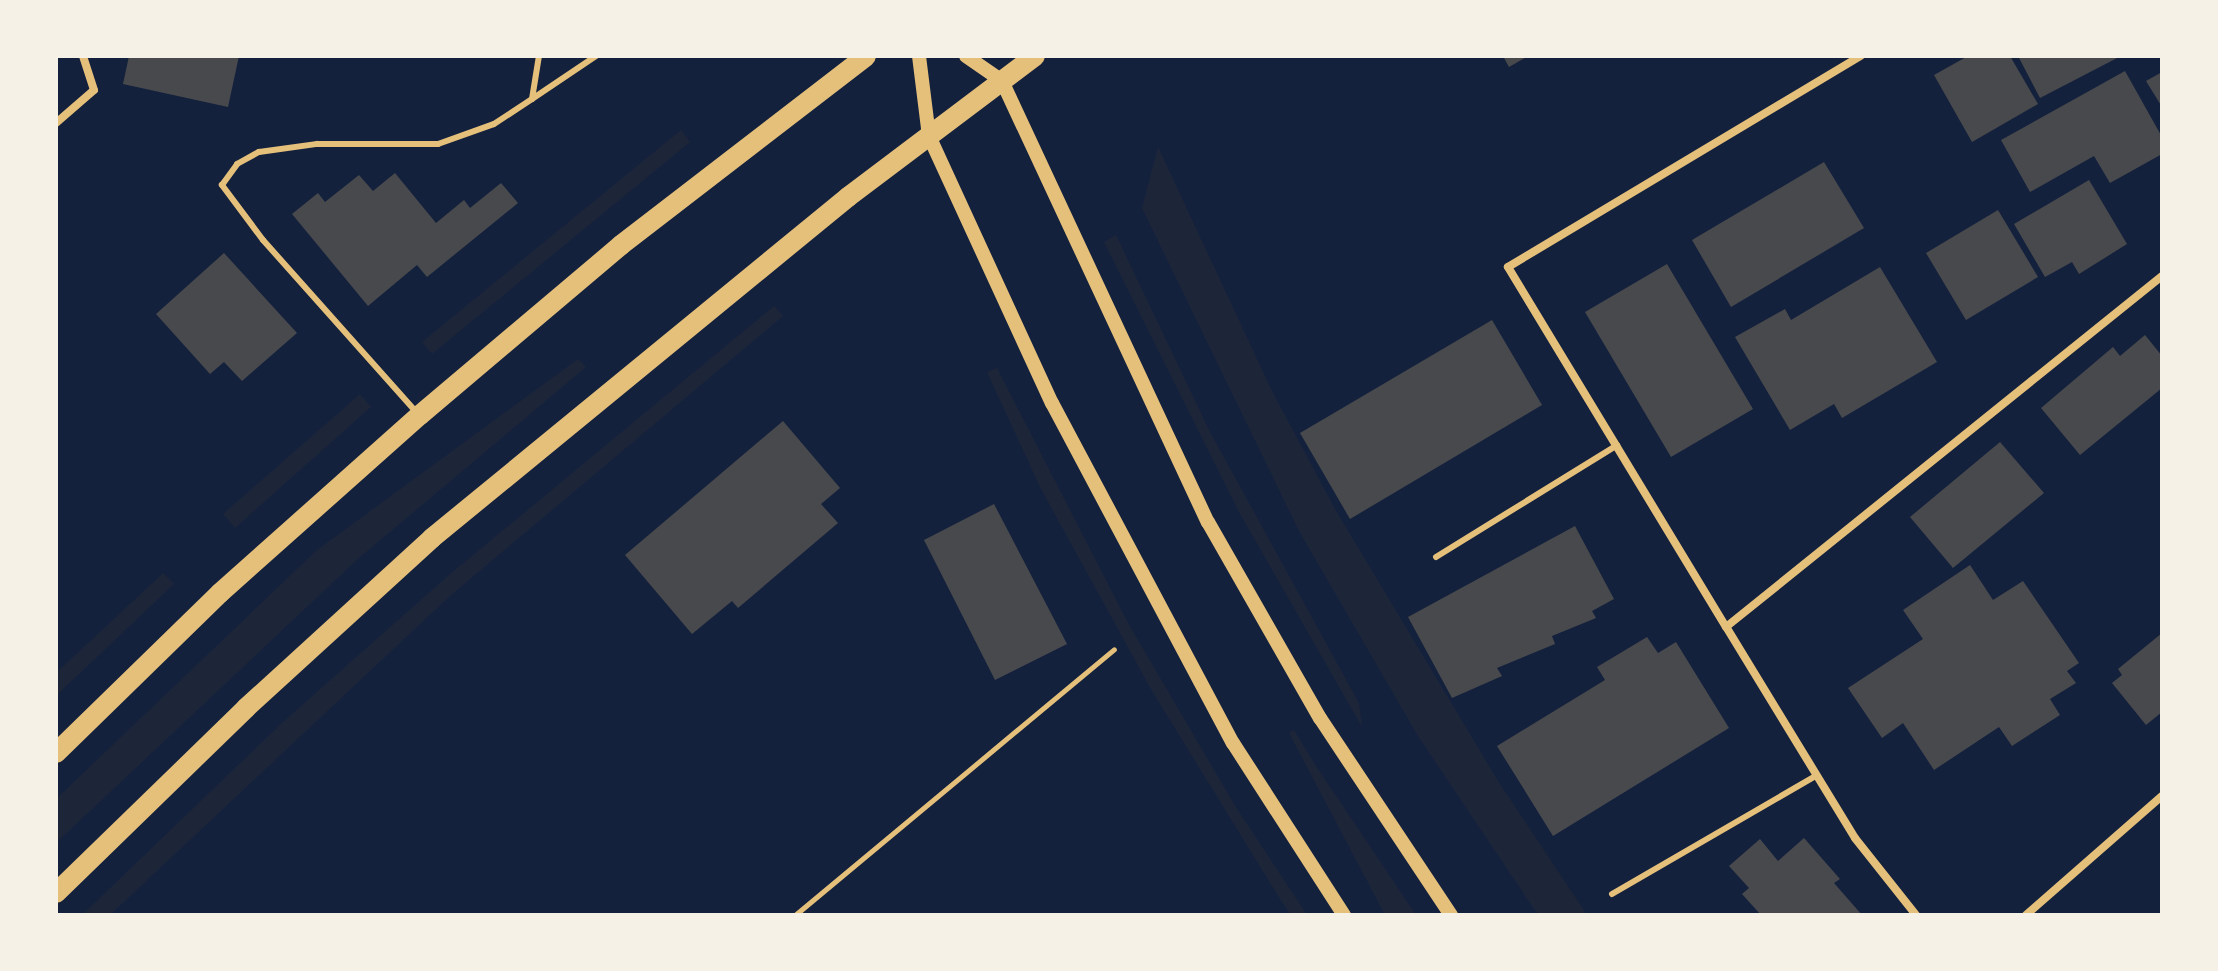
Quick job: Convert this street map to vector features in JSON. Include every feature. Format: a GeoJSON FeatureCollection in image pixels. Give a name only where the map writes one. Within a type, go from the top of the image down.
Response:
{"type":"FeatureCollection","features":[{"type":"Feature","properties":{"kind":"main road"},"geometry":{"type":"LineString","coordinates":[[56,753],[220,593],[420,415],[621,245],[866,56]]}},
{"type":"Feature","properties":{"kind":"main road"},"geometry":{"type":"LineString","coordinates":[[56,893],[246,708],[432,538],[631,371],[1035,56]]}},
{"type":"Feature","properties":{"kind":"street"},"geometry":{"type":"LineString","coordinates":[[56,123],[94,90],[83,56]]}},
{"type":"Feature","properties":{"kind":"street"},"geometry":{"type":"LineString","coordinates":[[919,56],[929,136],[1115,528],[1233,743],[1344,915]]}},
{"type":"Feature","properties":{"kind":"street"},"geometry":{"type":"LineString","coordinates":[[966,56],[1002,81],[1208,522],[1320,718],[1451,915]]}},
{"type":"Feature","properties":{"kind":"street"},"geometry":{"type":"LineString","coordinates":[[1861,56],[1508,267],[1855,838],[1916,915]]}},
{"type":"Feature","properties":{"kind":"street"},"geometry":{"type":"LineString","coordinates":[[1726,627],[2162,276]]}},
{"type":"Feature","properties":{"kind":"street"},"geometry":{"type":"LineString","coordinates":[[2026,915],[2162,796]]}},
{"type":"Feature","properties":{"kind":"lane"},"geometry":{"type":"LineString","coordinates":[[532,99],[539,56]]}},
{"type":"Feature","properties":{"kind":"lane"},"geometry":{"type":"LineString","coordinates":[[420,415],[263,240],[222,185],[237,164],[259,152],[317,144],[438,144],[494,124],[596,56]]}},
{"type":"Feature","properties":{"kind":"lane"},"geometry":{"type":"LineString","coordinates":[[1436,557],[1617,445]]}},
{"type":"Feature","properties":{"kind":"lane"},"geometry":{"type":"LineString","coordinates":[[1612,894],[1817,775]]}},
{"type":"Feature","properties":{"kind":"path"},"geometry":{"type":"LineString","coordinates":[[795,915],[1114,649]]}},
{"type":"Feature","properties":{"kind":"shaded area"},"geometry":{"type":"Polygon","coordinates":[[[681,130],[690,142],[432,354],[422,342],[681,130]]]}},
{"type":"Feature","properties":{"kind":"shaded area"},"geometry":{"type":"Polygon","coordinates":[[[1158,147],[1272,391],[1335,509],[1498,781],[1587,915],[1539,915],[1532,906],[1418,736],[1299,531],[1142,208],[1158,147]]]}},
{"type":"Feature","properties":{"kind":"shaded area"},"geometry":{"type":"Polygon","coordinates":[[[1116,235],[1210,432],[1359,703],[1362,727],[1239,512],[1104,242],[1116,235]]]}},
{"type":"Feature","properties":{"kind":"shaded area"},"geometry":{"type":"Polygon","coordinates":[[[774,306],[783,316],[451,595],[110,915],[82,915],[283,722],[449,575],[774,306]]]}},
{"type":"Feature","properties":{"kind":"shaded area"},"geometry":{"type":"Polygon","coordinates":[[[578,359],[586,367],[359,558],[56,843],[56,799],[317,550],[578,359]]]}},
{"type":"Feature","properties":{"kind":"shaded area"},"geometry":{"type":"Polygon","coordinates":[[[997,368],[1128,623],[1234,804],[1307,915],[1291,915],[1152,691],[1041,489],[987,372],[997,368]]]}},
{"type":"Feature","properties":{"kind":"shaded area"},"geometry":{"type":"Polygon","coordinates":[[[360,394],[371,407],[235,528],[223,514],[360,394]]]}},
{"type":"Feature","properties":{"kind":"shaded area"},"geometry":{"type":"Polygon","coordinates":[[[163,573],[174,584],[56,696],[56,673],[163,573]]]}},
{"type":"Feature","properties":{"kind":"shaded area"},"geometry":{"type":"Polygon","coordinates":[[[1294,730],[1416,915],[1385,915],[1289,733],[1294,730]]]}},
{"type":"Feature","properties":{"kind":"building"},"geometry":{"type":"Polygon","coordinates":[[[129,56],[239,56],[228,107],[123,84],[129,56]]]}},
{"type":"Feature","properties":{"kind":"building"},"geometry":{"type":"Polygon","coordinates":[[[1503,56],[1528,56],[1509,67],[1503,56]]]}},
{"type":"Feature","properties":{"kind":"building"},"geometry":{"type":"Polygon","coordinates":[[[1968,56],[2010,56],[2038,104],[1972,142],[1934,75],[1968,56]]]}},
{"type":"Feature","properties":{"kind":"building"},"geometry":{"type":"Polygon","coordinates":[[[2018,56],[2121,56],[2040,98],[2018,56]]]}},
{"type":"Feature","properties":{"kind":"building"},"geometry":{"type":"Polygon","coordinates":[[[2125,71],[2162,137],[2162,154],[2110,183],[2094,156],[2030,192],[2001,140],[2125,71]]]}},
{"type":"Feature","properties":{"kind":"building"},"geometry":{"type":"Polygon","coordinates":[[[2162,72],[2162,107],[2146,81],[2162,72]]]}},
{"type":"Feature","properties":{"kind":"building"},"geometry":{"type":"Polygon","coordinates":[[[1824,162],[1864,228],[1731,307],[1692,240],[1824,162]]]}},
{"type":"Feature","properties":{"kind":"building"},"geometry":{"type":"Polygon","coordinates":[[[395,173],[436,223],[464,200],[470,208],[501,183],[518,203],[427,277],[417,265],[368,306],[292,214],[318,193],[325,202],[359,175],[373,191],[395,173]]]}},
{"type":"Feature","properties":{"kind":"building"},"geometry":{"type":"Polygon","coordinates":[[[2089,180],[2127,244],[2079,274],[2072,262],[2045,277],[2014,224],[2089,180]]]}},
{"type":"Feature","properties":{"kind":"building"},"geometry":{"type":"Polygon","coordinates":[[[1998,210],[2038,277],[1966,320],[1926,253],[1998,210]]]}},
{"type":"Feature","properties":{"kind":"building"},"geometry":{"type":"Polygon","coordinates":[[[224,253],[297,333],[242,381],[224,362],[210,374],[156,314],[224,253]]]}},
{"type":"Feature","properties":{"kind":"building"},"geometry":{"type":"Polygon","coordinates":[[[1667,264],[1753,409],[1671,457],[1585,312],[1667,264]]]}},
{"type":"Feature","properties":{"kind":"building"},"geometry":{"type":"Polygon","coordinates":[[[1880,267],[1937,362],[1842,418],[1834,404],[1790,430],[1735,337],[1785,309],[1791,320],[1880,267]]]}},
{"type":"Feature","properties":{"kind":"building"},"geometry":{"type":"Polygon","coordinates":[[[1492,320],[1542,405],[1350,519],[1300,433],[1492,320]]]}},
{"type":"Feature","properties":{"kind":"building"},"geometry":{"type":"Polygon","coordinates":[[[2145,335],[2162,356],[2162,388],[2080,455],[2041,408],[2113,347],[2120,356],[2145,335]]]}},
{"type":"Feature","properties":{"kind":"building"},"geometry":{"type":"Polygon","coordinates":[[[783,421],[840,488],[821,504],[838,523],[738,608],[732,601],[692,634],[625,555],[783,421]]]}},
{"type":"Feature","properties":{"kind":"building"},"geometry":{"type":"Polygon","coordinates":[[[2000,442],[2044,493],[1953,568],[1910,517],[2000,442]]]}},
{"type":"Feature","properties":{"kind":"building"},"geometry":{"type":"Polygon","coordinates":[[[994,504],[1067,644],[995,680],[924,540],[994,504]]]}},
{"type":"Feature","properties":{"kind":"building"},"geometry":{"type":"Polygon","coordinates":[[[1575,526],[1614,599],[1592,611],[1596,618],[1552,636],[1555,644],[1497,668],[1502,676],[1452,698],[1408,617],[1575,526]]]}},
{"type":"Feature","properties":{"kind":"building"},"geometry":{"type":"Polygon","coordinates":[[[1970,565],[1993,600],[2023,581],[2079,663],[2067,671],[2076,683],[2050,699],[2060,715],[2012,746],[1999,727],[1934,770],[1903,723],[1882,738],[1848,688],[1923,639],[1903,610],[1970,565]]]}},
{"type":"Feature","properties":{"kind":"building"},"geometry":{"type":"Polygon","coordinates":[[[2162,633],[2162,712],[2146,725],[2112,683],[2122,675],[2118,669],[2162,633]]]}},
{"type":"Feature","properties":{"kind":"building"},"geometry":{"type":"Polygon","coordinates":[[[1647,637],[1658,653],[1676,642],[1729,728],[1553,836],[1497,746],[1605,680],[1597,667],[1647,637]]]}},
{"type":"Feature","properties":{"kind":"building"},"geometry":{"type":"Polygon","coordinates":[[[1804,838],[1840,879],[1834,883],[1862,915],[1761,915],[1742,894],[1749,888],[1729,866],[1760,839],[1778,861],[1804,838]]]}}]}
